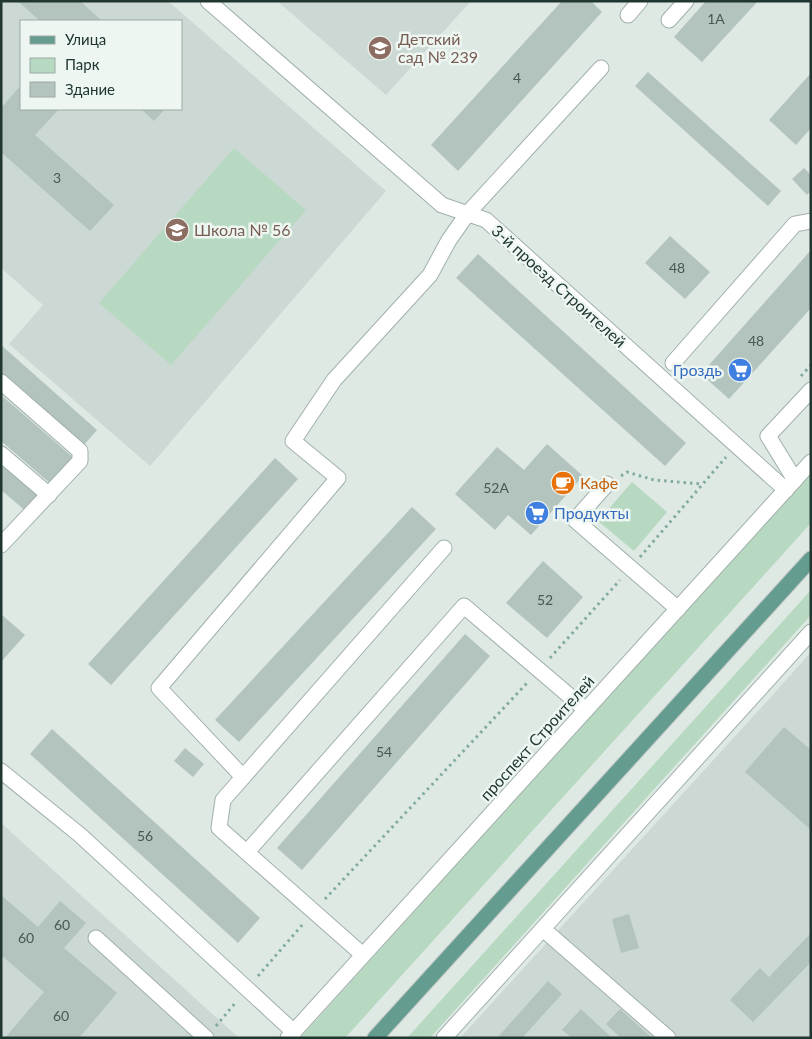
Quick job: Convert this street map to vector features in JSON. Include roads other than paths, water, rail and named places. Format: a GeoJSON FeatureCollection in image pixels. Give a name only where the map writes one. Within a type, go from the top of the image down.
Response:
{"type":"FeatureCollection","features":[{"type":"Feature","properties":{"kind":"main road"},"geometry":{"type":"LineString","coordinates":[[375,1038],[811,559]]}},
{"type":"Feature","properties":{"kind":"street","name":"3-й проезд Строителей"},"geometry":{"type":"LineString","coordinates":[[208,1],[442,205],[468,212],[486,220],[736,446],[790,485]]}},
{"type":"Feature","properties":{"kind":"street"},"geometry":{"type":"LineString","coordinates":[[628,14],[640,1]]}},
{"type":"Feature","properties":{"kind":"street"},"geometry":{"type":"LineString","coordinates":[[669,20],[686,1]]}},
{"type":"Feature","properties":{"kind":"street"},"geometry":{"type":"LineString","coordinates":[[243,777],[159,688],[338,478],[293,441],[334,380],[430,275],[449,240],[468,212],[601,68]]}},
{"type":"Feature","properties":{"kind":"street"},"geometry":{"type":"LineString","coordinates":[[674,363],[795,224],[811,221]]}},
{"type":"Feature","properties":{"kind":"street"},"geometry":{"type":"LineString","coordinates":[[1,382],[80,451],[80,461],[1,545]]}},
{"type":"Feature","properties":{"kind":"street"},"geometry":{"type":"LineString","coordinates":[[790,485],[768,436],[811,390]]}},
{"type":"Feature","properties":{"kind":"street"},"geometry":{"type":"LineString","coordinates":[[1,454],[49,495]]}},
{"type":"Feature","properties":{"kind":"street","name":"проспект Строителей"},"geometry":{"type":"LineString","coordinates":[[291,1035],[811,462]]}},
{"type":"Feature","properties":{"kind":"street"},"geometry":{"type":"LineString","coordinates":[[607,484],[575,520],[678,609]]}},
{"type":"Feature","properties":{"kind":"street"},"geometry":{"type":"LineString","coordinates":[[363,955],[312,913],[219,828],[223,800],[444,548]]}},
{"type":"Feature","properties":{"kind":"street"},"geometry":{"type":"LineString","coordinates":[[247,852],[464,606],[586,710]]}},
{"type":"Feature","properties":{"kind":"street"},"geometry":{"type":"LineString","coordinates":[[444,1038],[811,632]]}},
{"type":"Feature","properties":{"kind":"street"},"geometry":{"type":"LineString","coordinates":[[1,771],[80,835],[247,989],[291,1035]]}},
{"type":"Feature","properties":{"kind":"street"},"geometry":{"type":"LineString","coordinates":[[543,928],[668,1038]]}},
{"type":"Feature","properties":{"kind":"street"},"geometry":{"type":"LineString","coordinates":[[96,938],[206,1038]]}},
{"type":"Feature","properties":{"kind":"place","name":"Детский сад № 239"},"geometry":{"type":"Point","coordinates":[380,48]}},
{"type":"Feature","properties":{"kind":"place","name":"Школа № 56"},"geometry":{"type":"Point","coordinates":[177,230]}},
{"type":"Feature","properties":{"kind":"place","name":"Гроздь"},"geometry":{"type":"Point","coordinates":[740,370]}},
{"type":"Feature","properties":{"kind":"place","name":"Кафе"},"geometry":{"type":"Point","coordinates":[563,483]}},
{"type":"Feature","properties":{"kind":"place","name":"Продукты"},"geometry":{"type":"Point","coordinates":[537,513]}}]}
